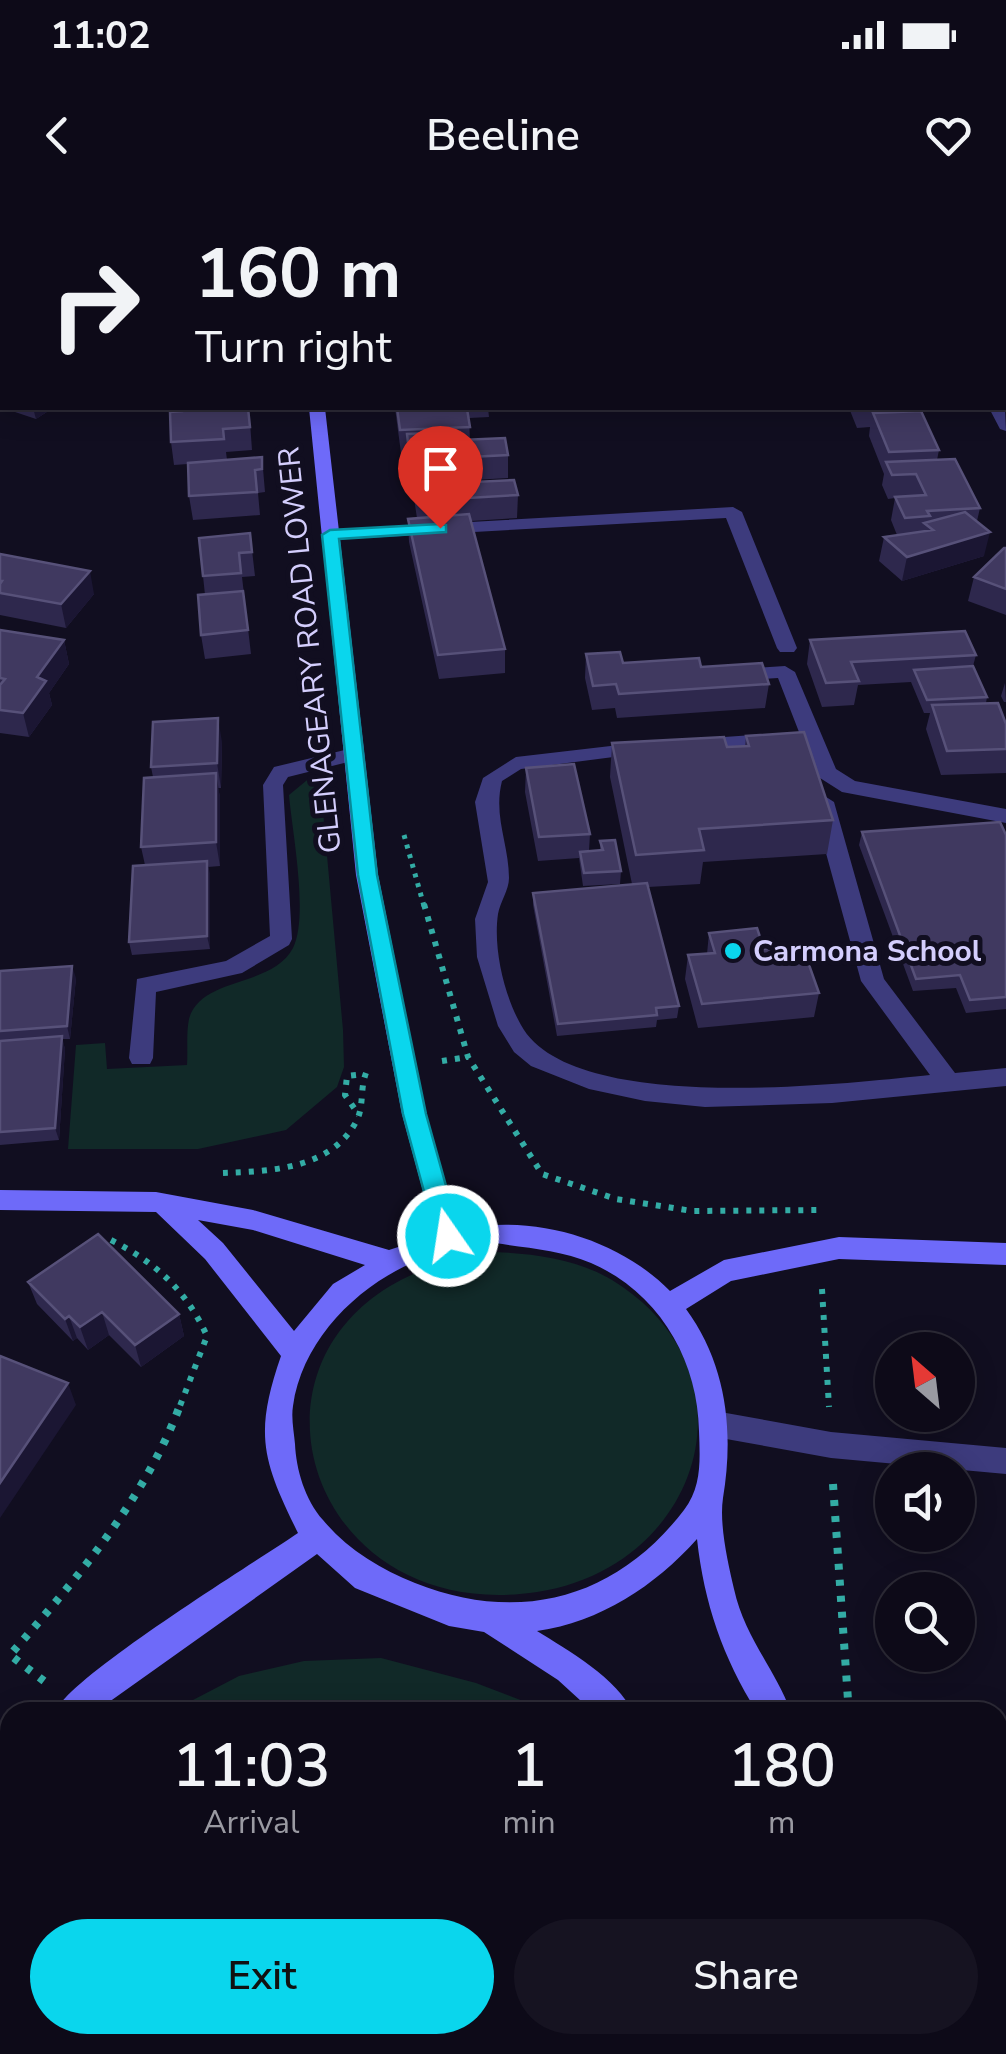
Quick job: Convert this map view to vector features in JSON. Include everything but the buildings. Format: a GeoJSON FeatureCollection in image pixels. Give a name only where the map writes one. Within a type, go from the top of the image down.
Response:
{"type":"FeatureCollection","features":[{"type":"Feature","properties":{"kind":"main road","name":"GLENAGEARY ROAD LOWER"},"geometry":{"type":"LineString","coordinates":[[317,410],[368,875],[414,1114],[448,1236]]}},
{"type":"Feature","properties":{"kind":"main road"},"geometry":{"type":"LineString","coordinates":[[0,1200],[119,1199],[164,1204],[253,1220],[388,1261]]}},
{"type":"Feature","properties":{"kind":"main road"},"geometry":{"type":"LineString","coordinates":[[164,1204],[214,1250],[293,1350]]}},
{"type":"Feature","properties":{"kind":"main road"},"geometry":{"type":"LineString","coordinates":[[605,1702],[568,1669],[495,1622],[396,1594],[367,1580],[317,1537],[288,1489],[276,1434],[280,1385],[293,1350],[327,1301],[388,1261],[448,1236],[495,1232],[582,1247],[629,1271],[669,1306],[697,1346],[710,1383],[715,1424],[714,1480],[708,1500],[715,1588],[728,1631],[769,1702]]}},
{"type":"Feature","properties":{"kind":"main road"},"geometry":{"type":"LineString","coordinates":[[669,1306],[724,1271],[839,1248],[1006,1254]]}},
{"type":"Feature","properties":{"kind":"main road"},"geometry":{"type":"LineString","coordinates":[[495,1622],[555,1614],[616,1589],[671,1545],[708,1500]]}},
{"type":"Feature","properties":{"kind":"main road"},"geometry":{"type":"LineString","coordinates":[[83,1702],[317,1537]]}},
{"type":"Feature","properties":{"kind":"street"},"geometry":{"type":"LineString","coordinates":[[330,535],[733,512],[788,648]]}},
{"type":"Feature","properties":{"kind":"street"},"geometry":{"type":"LineString","coordinates":[[711,676],[785,672],[827,772],[849,786],[1006,816]]}},
{"type":"Feature","properties":{"kind":"street"},"geometry":{"type":"LineString","coordinates":[[811,738],[552,756],[516,763],[493,778],[486,802],[499,882],[487,902],[484,925],[503,1019],[537,1059],[645,1093],[737,1099],[1006,1077]]}},
{"type":"Feature","properties":{"kind":"street"},"geometry":{"type":"LineString","coordinates":[[142,1058],[146,985],[230,972],[258,959],[281,939],[273,785],[280,772],[353,754]]}},
{"type":"Feature","properties":{"kind":"street"},"geometry":{"type":"LineString","coordinates":[[827,772],[822,803],[873,981],[948,1082]]}},
{"type":"Feature","properties":{"kind":"street"},"geometry":{"type":"LineString","coordinates":[[715,1424],[831,1444],[1006,1461]]}},
{"type":"Feature","properties":{"kind":"path"},"geometry":{"type":"LineString","coordinates":[[400,821],[462,1037],[464,1058],[542,1174],[616,1199],[692,1212],[840,1211]]}},
{"type":"Feature","properties":{"kind":"path"},"geometry":{"type":"LineString","coordinates":[[205,1174],[272,1171],[305,1164],[345,1138],[360,1115],[359,1074],[346,1076],[347,1099],[360,1115]]}},
{"type":"Feature","properties":{"kind":"path"},"geometry":{"type":"LineString","coordinates":[[26,1667],[10,1655],[66,1591],[162,1454],[207,1336],[195,1307],[155,1261],[108,1238],[111,1230]]}},
{"type":"Feature","properties":{"kind":"path"},"geometry":{"type":"LineString","coordinates":[[822,1282],[829,1411]]}},
{"type":"Feature","properties":{"kind":"path"},"geometry":{"type":"LineString","coordinates":[[832,1470],[849,1702]]}},
{"type":"Feature","properties":{"kind":"green space"},"geometry":{"type":"Polygon","coordinates":[[[312,776],[320,779],[343,1030],[344,1067],[337,1087],[286,1130],[198,1149],[68,1149],[76,1045],[105,1043],[107,1069],[187,1065],[188,1024],[196,1005],[207,995],[270,970],[293,948],[298,934],[300,895],[289,795],[312,776]]]}},
{"type":"Feature","properties":{"kind":"green space"},"geometry":{"type":"Polygon","coordinates":[[[496,1252],[556,1259],[612,1280],[659,1319],[687,1364],[698,1413],[693,1461],[673,1507],[639,1546],[594,1575],[537,1592],[450,1590],[383,1560],[336,1511],[312,1450],[314,1385],[344,1326],[404,1279],[496,1252]]]}},
{"type":"Feature","properties":{"kind":"green space"},"geometry":{"type":"Polygon","coordinates":[[[381,1658],[476,1683],[526,1702],[189,1702],[239,1676],[304,1661],[381,1658]]]}},
{"type":"Feature","properties":{"kind":"place","name":"Carmona School"},"geometry":{"type":"Point","coordinates":[733,951]}},
{"type":"Feature","properties":{"kind":"route"},"geometry":{"type":"LineString","coordinates":[[440,528],[330,535],[368,875],[414,1114],[448,1236]]}}]}
